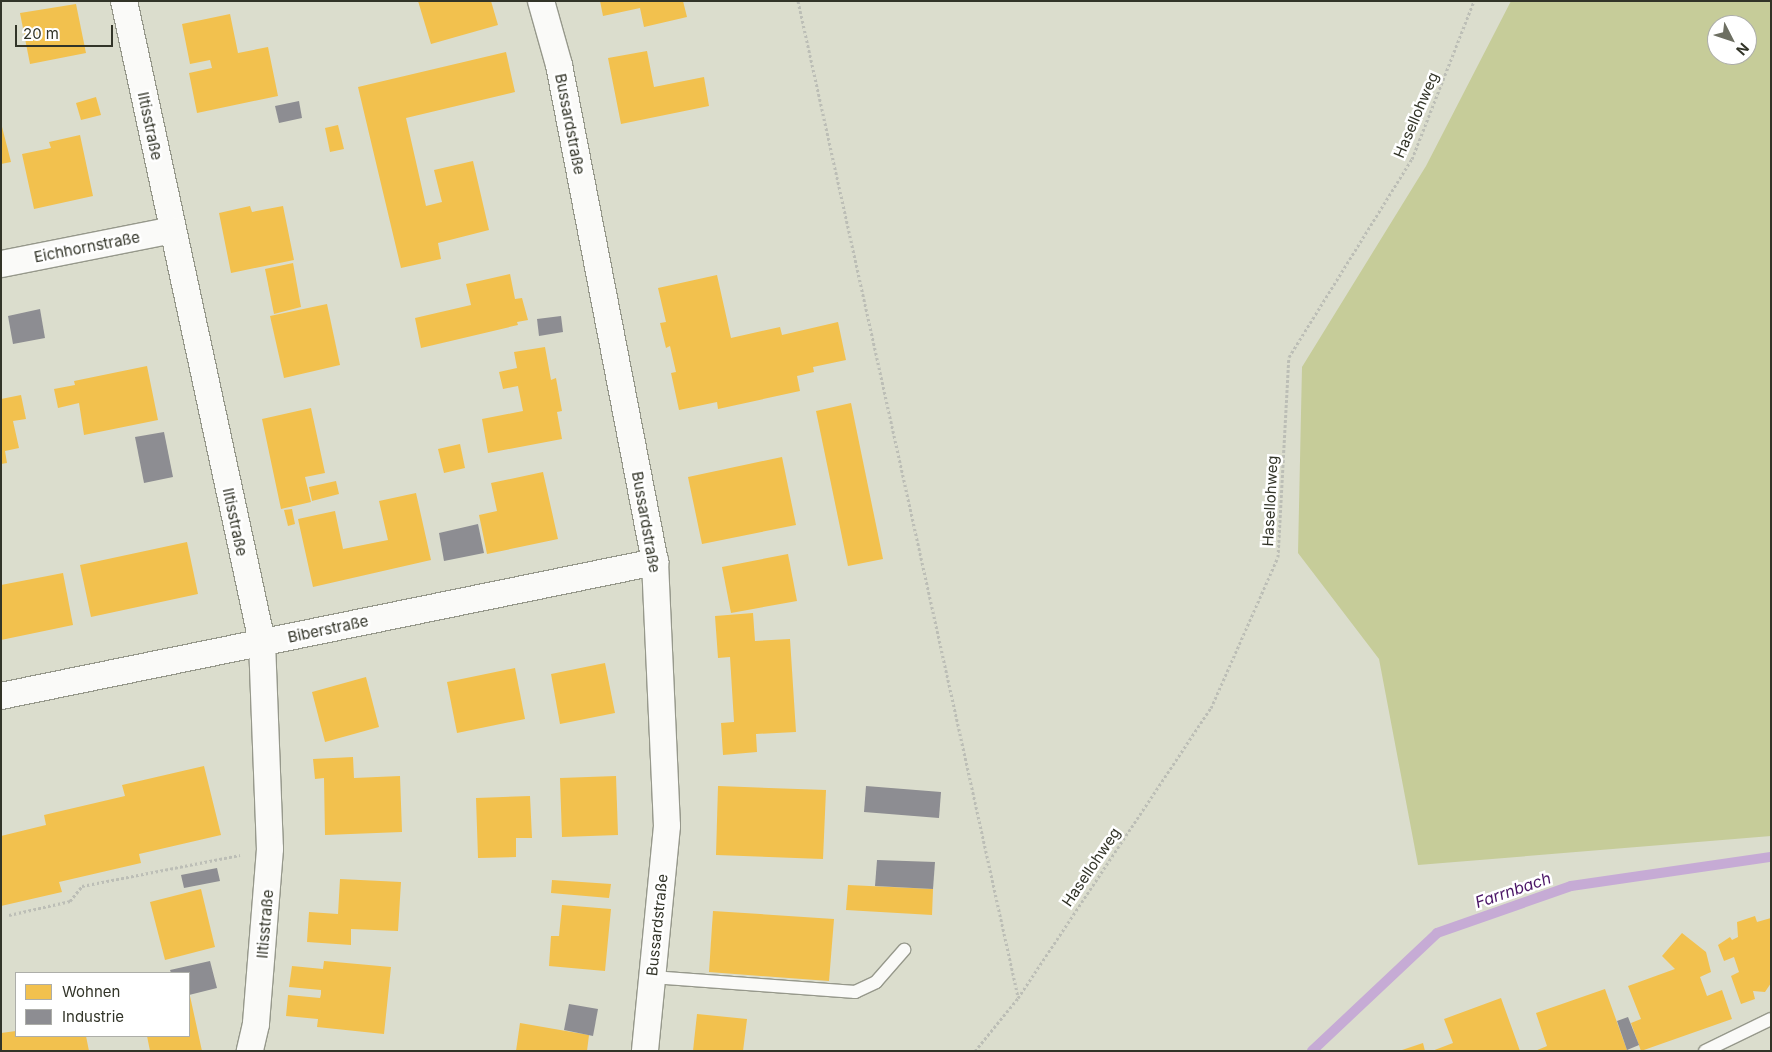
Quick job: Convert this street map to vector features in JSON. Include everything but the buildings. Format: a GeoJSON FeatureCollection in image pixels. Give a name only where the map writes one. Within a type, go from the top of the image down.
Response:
{"type":"FeatureCollection","features":[{"type":"Feature","properties":{"kind":"street","name":"Iltisstraße"},"geometry":{"type":"LineString","coordinates":[[124,1],[262,642],[270,848],[257,1014],[250,1051]]}},
{"type":"Feature","properties":{"kind":"street","name":"Bussardstraße"},"geometry":{"type":"LineString","coordinates":[[541,1],[559,65],[655,562],[667,826],[645,1051]]}},
{"type":"Feature","properties":{"kind":"street","name":"Eichhornstraße"},"geometry":{"type":"LineString","coordinates":[[1,264],[172,230]]}},
{"type":"Feature","properties":{"kind":"street","name":"Biberstraße"},"geometry":{"type":"LineString","coordinates":[[1,696],[655,562]]}},
{"type":"Feature","properties":{"kind":"lane"},"geometry":{"type":"LineString","coordinates":[[652,978],[855,992],[876,982],[904,950]]}},
{"type":"Feature","properties":{"kind":"lane"},"geometry":{"type":"LineString","coordinates":[[1705,1051],[1771,1019]]}},
{"type":"Feature","properties":{"kind":"path"},"geometry":{"type":"LineString","coordinates":[[798,1],[1018,998]]}},
{"type":"Feature","properties":{"kind":"path","name":"Hasellohweg"},"geometry":{"type":"LineString","coordinates":[[975,1051],[1018,998],[1211,708],[1278,557],[1289,356],[1412,160],[1474,1]]}},
{"type":"Feature","properties":{"kind":"path"},"geometry":{"type":"LineString","coordinates":[[10,915],[70,901],[82,886],[270,848]]}},
{"type":"Feature","properties":{"kind":"green space"},"geometry":{"type":"Polygon","coordinates":[[[1511,1],[1771,1],[1771,836],[1418,865],[1379,659],[1298,553],[1302,367],[1426,166],[1511,1]]]}},
{"type":"Feature","properties":{"kind":"waterway","name":"Farrnbach"},"geometry":{"type":"LineString","coordinates":[[1312,1051],[1437,933],[1571,886],[1771,857]]}}]}
